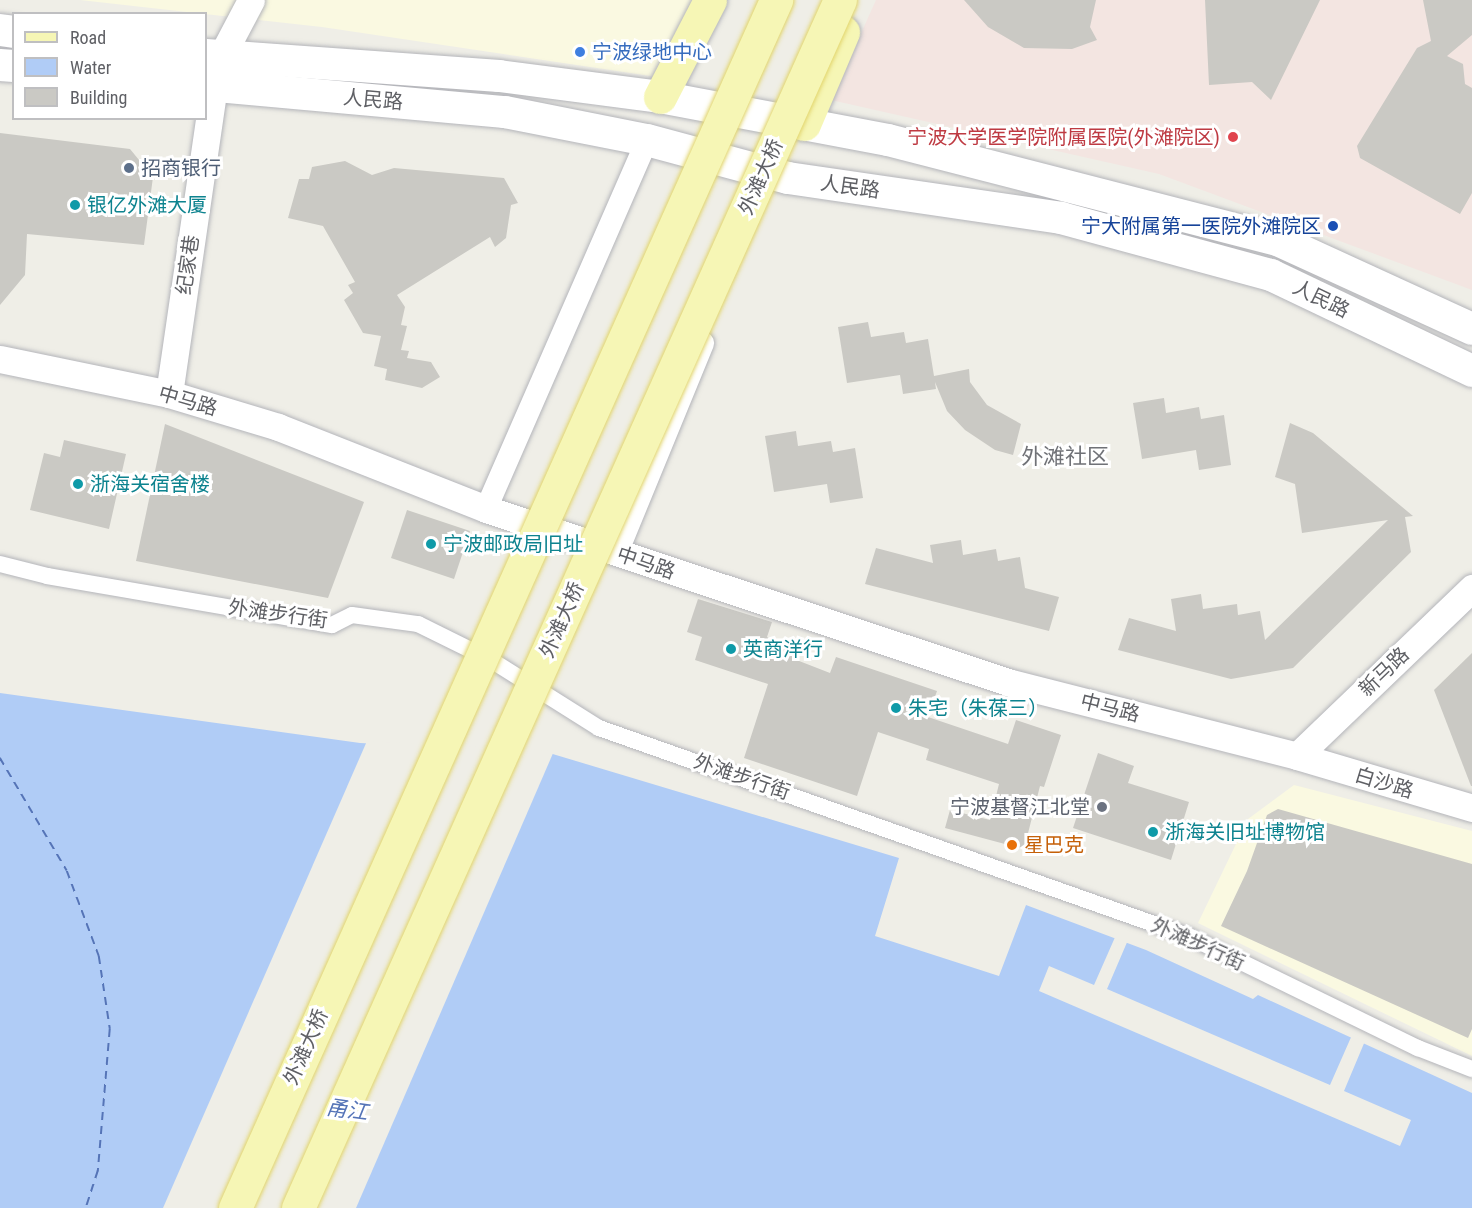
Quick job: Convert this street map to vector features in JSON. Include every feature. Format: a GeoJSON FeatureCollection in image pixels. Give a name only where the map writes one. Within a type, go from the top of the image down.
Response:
{"type":"FeatureCollection","features":[{"type":"Feature","properties":{"kind":"main road"},"geometry":{"type":"LineString","coordinates":[[660,97],[710,0]]}},
{"type":"Feature","properties":{"kind":"main road","name":"外滩大桥"},"geometry":{"type":"LineString","coordinates":[[235,1208],[776,0]]}},
{"type":"Feature","properties":{"kind":"main road","name":"外滩大桥"},"geometry":{"type":"LineString","coordinates":[[298,1208],[840,0]]}},
{"type":"Feature","properties":{"kind":"main road"},"geometry":{"type":"LineString","coordinates":[[804,124],[856,0]]}},
{"type":"Feature","properties":{"kind":"main road","name":"人民路"},"geometry":{"type":"LineString","coordinates":[[212,71],[499,76],[660,97],[888,140],[1280,241],[1472,329]]}},
{"type":"Feature","properties":{"kind":"main road","name":"人民路"},"geometry":{"type":"LineString","coordinates":[[212,71],[505,112],[647,140],[773,174],[1061,218],[1271,275],[1472,371]]}},
{"type":"Feature","properties":{"kind":"street","name":"纪家巷"},"geometry":{"type":"LineString","coordinates":[[207,109],[212,71],[251,0]]}},
{"type":"Feature","properties":{"kind":"street","name":"纪家巷"},"geometry":{"type":"LineString","coordinates":[[169,394],[205,120]]}},
{"type":"Feature","properties":{"kind":"street"},"geometry":{"type":"LineString","coordinates":[[486,509],[647,140]]}},
{"type":"Feature","properties":{"kind":"street"},"geometry":{"type":"LineString","coordinates":[[617,553],[773,174]]}},
{"type":"Feature","properties":{"kind":"street","name":"中马路"},"geometry":{"type":"LineString","coordinates":[[0,359],[169,394],[278,427],[486,509],[1011,683],[1297,756]]}},
{"type":"Feature","properties":{"kind":"street","name":"外滩步行街"},"geometry":{"type":"LineString","coordinates":[[0,564],[47,576],[332,625],[352,615],[418,624],[490,660],[599,728],[1188,936],[1418,1048],[1472,1069]]}},
{"type":"Feature","properties":{"kind":"street","name":"新马路"},"geometry":{"type":"LineString","coordinates":[[1297,756],[1472,588]]}},
{"type":"Feature","properties":{"kind":"street","name":"白沙路"},"geometry":{"type":"LineString","coordinates":[[1297,756],[1472,808]]}},
{"type":"Feature","properties":{"kind":"shaded area","name":"宁波绿地中心"},"geometry":{"type":"Polygon","coordinates":[[[80,0],[696,0],[657,77],[322,27],[207,14],[207,12],[188,12],[80,0]]]}},
{"type":"Feature","properties":{"kind":"shaded area","name":"宁波大学医学院附属医院(外滩院区)"},"geometry":{"type":"Polygon","coordinates":[[[876,0],[1472,0],[1472,290],[1159,174],[831,100],[876,0]]]}},
{"type":"Feature","properties":{"kind":"shaded area"},"geometry":{"type":"Polygon","coordinates":[[[1294,785],[1472,831],[1472,1056],[1198,923],[1248,819],[1294,785]]]}},
{"type":"Feature","properties":{"kind":"water","name":"甬江"},"geometry":{"type":"Polygon","coordinates":[[[0,693],[360,743],[546,752],[899,858],[875,936],[999,976],[1026,905],[1146,950],[1253,999],[1258,995],[1472,1093],[1472,1208],[0,1208],[0,693]]]}},
{"type":"Feature","properties":{"kind":"pier"},"geometry":{"type":"Polygon","coordinates":[[[367,741],[554,751],[356,1208],[163,1208],[367,741]]]}},
{"type":"Feature","properties":{"kind":"pier"},"geometry":{"type":"Polygon","coordinates":[[[1116,935],[1128,940],[1107,989],[1330,1085],[1352,1035],[1365,1041],[1344,1091],[1411,1120],[1400,1146],[1039,991],[1049,966],[1094,985],[1116,935]]]}},
{"type":"Feature","properties":{"kind":"building"},"geometry":{"type":"Polygon","coordinates":[[[964,0],[1096,0],[1090,27],[1097,40],[1072,49],[1024,48],[988,27],[964,0]]]}},
{"type":"Feature","properties":{"kind":"building"},"geometry":{"type":"Polygon","coordinates":[[[1205,0],[1320,0],[1271,100],[1252,82],[1209,85],[1205,0]]]}},
{"type":"Feature","properties":{"kind":"building"},"geometry":{"type":"Polygon","coordinates":[[[1423,0],[1472,0],[1472,35],[1447,56],[1463,64],[1465,84],[1472,88],[1472,193],[1460,214],[1360,158],[1357,146],[1417,48],[1431,41],[1423,0]]]}},
{"type":"Feature","properties":{"kind":"building","name":"银亿外滩大厦"},"geometry":{"type":"Polygon","coordinates":[[[0,133],[130,149],[153,177],[144,245],[27,234],[25,275],[0,305],[0,133]]]}},
{"type":"Feature","properties":{"kind":"building"},"geometry":{"type":"Polygon","coordinates":[[[345,161],[372,175],[394,168],[504,178],[518,203],[511,205],[506,238],[495,247],[490,237],[397,295],[405,307],[401,325],[407,326],[401,350],[409,351],[407,358],[431,362],[440,377],[422,388],[385,380],[387,369],[374,366],[381,336],[363,333],[344,300],[353,293],[348,285],[355,282],[323,226],[288,218],[299,179],[309,179],[312,167],[345,161]]]}},
{"type":"Feature","properties":{"kind":"building"},"geometry":{"type":"Polygon","coordinates":[[[868,322],[871,337],[904,332],[906,343],[928,339],[934,376],[969,369],[970,382],[987,405],[1021,424],[1013,455],[995,450],[965,430],[947,411],[935,382],[936,389],[903,394],[900,375],[847,383],[838,327],[868,322]]]}},
{"type":"Feature","properties":{"kind":"building"},"geometry":{"type":"Polygon","coordinates":[[[1164,398],[1166,413],[1199,407],[1201,419],[1224,415],[1231,465],[1199,470],[1196,450],[1142,459],[1133,403],[1164,398]]]}},
{"type":"Feature","properties":{"kind":"building"},"geometry":{"type":"Polygon","coordinates":[[[1290,423],[1313,433],[1413,516],[1405,517],[1411,552],[1293,668],[1231,679],[1118,650],[1129,618],[1176,631],[1171,599],[1201,594],[1203,609],[1237,604],[1238,615],[1260,611],[1265,640],[1388,520],[1302,533],[1295,484],[1275,477],[1290,423]]]}},
{"type":"Feature","properties":{"kind":"building"},"geometry":{"type":"Polygon","coordinates":[[[165,424],[364,502],[328,598],[136,561],[165,424]]]}},
{"type":"Feature","properties":{"kind":"building"},"geometry":{"type":"Polygon","coordinates":[[[796,431],[798,446],[831,441],[833,452],[855,448],[863,498],[830,503],[827,484],[774,492],[765,436],[796,431]]]}},
{"type":"Feature","properties":{"kind":"building","name":"浙海关宿舍楼"},"geometry":{"type":"Polygon","coordinates":[[[64,440],[126,454],[109,529],[30,510],[44,453],[60,457],[64,440]]]}},
{"type":"Feature","properties":{"kind":"building","name":"宁波邮政局旧址"},"geometry":{"type":"Polygon","coordinates":[[[407,510],[470,531],[454,579],[391,558],[407,510]]]}},
{"type":"Feature","properties":{"kind":"building"},"geometry":{"type":"Polygon","coordinates":[[[961,540],[963,555],[996,549],[998,561],[1020,557],[1025,588],[1059,597],[1049,631],[865,584],[876,548],[933,563],[930,545],[961,540]]]}},
{"type":"Feature","properties":{"kind":"building"},"geometry":{"type":"Polygon","coordinates":[[[698,599],[772,622],[767,637],[798,648],[794,659],[830,673],[836,657],[937,691],[928,717],[1008,744],[1016,720],[1061,735],[1044,787],[1040,786],[1024,849],[945,828],[950,810],[990,820],[999,784],[926,760],[929,749],[878,732],[857,796],[744,758],[768,684],[695,660],[702,637],[687,632],[698,599]]]}},
{"type":"Feature","properties":{"kind":"building"},"geometry":{"type":"Polygon","coordinates":[[[1472,653],[1472,786],[1471,786],[1434,690],[1472,653]]]}},
{"type":"Feature","properties":{"kind":"building"},"geometry":{"type":"Polygon","coordinates":[[[1098,753],[1134,766],[1128,783],[1189,802],[1171,860],[1073,828],[1098,753]]]}},
{"type":"Feature","properties":{"kind":"building"},"geometry":{"type":"Polygon","coordinates":[[[1278,809],[1472,864],[1472,1029],[1468,1038],[1221,926],[1247,871],[1267,815],[1278,809]]]}},
{"type":"Feature","properties":{"kind":"ferry route"},"geometry":{"type":"LineString","coordinates":[[0,758],[67,871],[99,956],[110,1029],[98,1171],[86,1208]]}},
{"type":"Feature","properties":{"kind":"place","name":"宁波绿地中心"},"geometry":{"type":"Point","coordinates":[580,52]}},
{"type":"Feature","properties":{"kind":"place","name":"宁波大学医学院附属医院(外滩院区)"},"geometry":{"type":"Point","coordinates":[1233,137]}},
{"type":"Feature","properties":{"kind":"place","name":"招商银行"},"geometry":{"type":"Point","coordinates":[129,168]}},
{"type":"Feature","properties":{"kind":"place","name":"银亿外滩大厦"},"geometry":{"type":"Point","coordinates":[75,205]}},
{"type":"Feature","properties":{"kind":"place","name":"宁大附属第一医院外滩院区"},"geometry":{"type":"Point","coordinates":[1333,226]}},
{"type":"Feature","properties":{"kind":"place","name":"浙海关宿舍楼"},"geometry":{"type":"Point","coordinates":[78,484]}},
{"type":"Feature","properties":{"kind":"place","name":"宁波邮政局旧址"},"geometry":{"type":"Point","coordinates":[431,544]}},
{"type":"Feature","properties":{"kind":"place","name":"英商洋行"},"geometry":{"type":"Point","coordinates":[731,649]}},
{"type":"Feature","properties":{"kind":"place","name":"朱宅（朱葆三）"},"geometry":{"type":"Point","coordinates":[896,708]}},
{"type":"Feature","properties":{"kind":"place","name":"宁波基督江北堂"},"geometry":{"type":"Point","coordinates":[1102,807]}},
{"type":"Feature","properties":{"kind":"place","name":"浙海关旧址博物馆"},"geometry":{"type":"Point","coordinates":[1153,832]}},
{"type":"Feature","properties":{"kind":"place","name":"星巴克"},"geometry":{"type":"Point","coordinates":[1012,845]}},
{"type":"Feature","properties":{"kind":"district","name":"外滩社区"},"geometry":{"type":"Point","coordinates":[1065,457]}}]}
